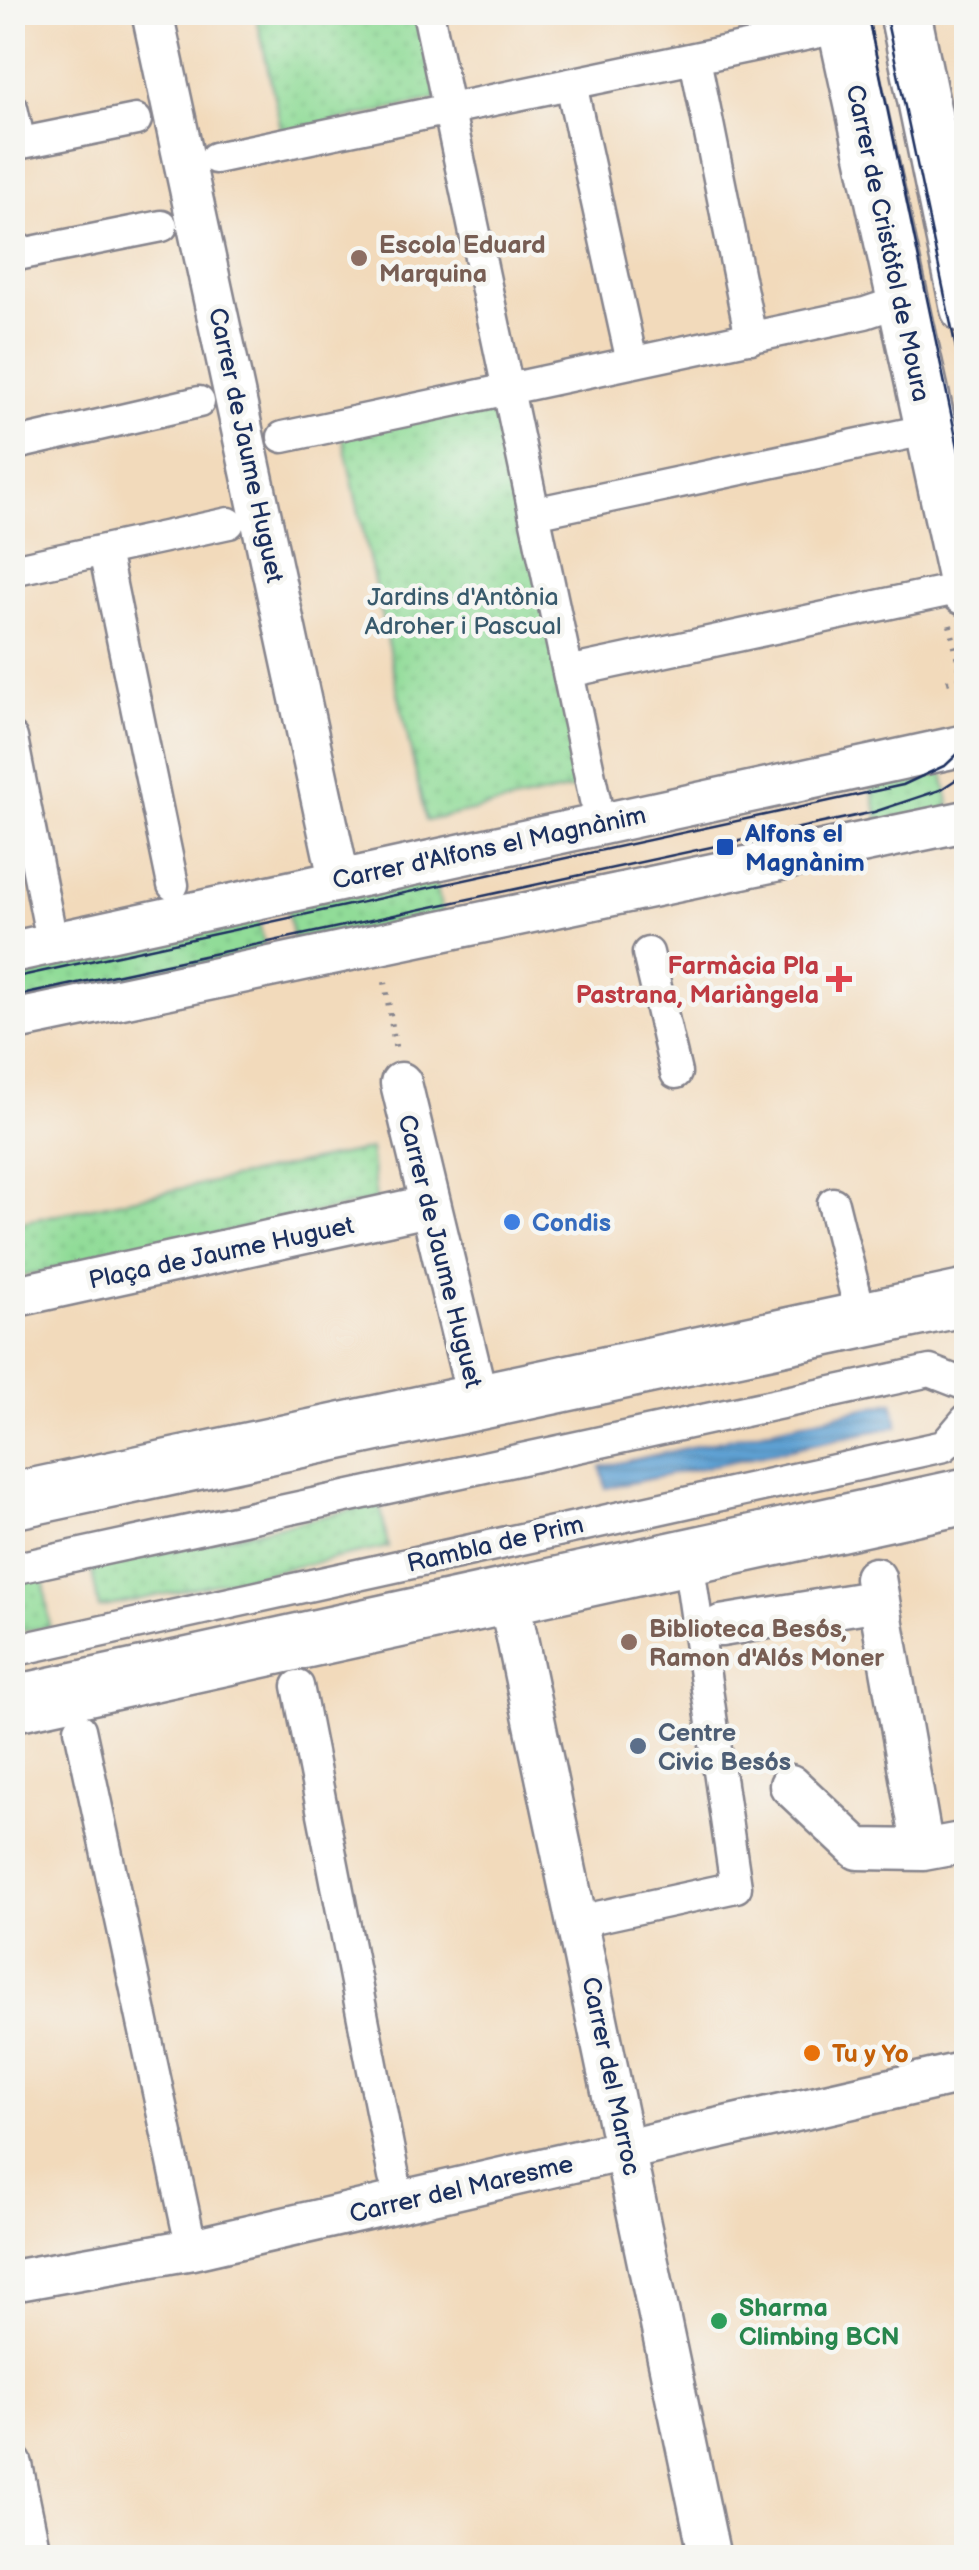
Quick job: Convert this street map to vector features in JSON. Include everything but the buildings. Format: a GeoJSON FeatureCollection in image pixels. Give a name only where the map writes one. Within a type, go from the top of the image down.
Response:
{"type":"FeatureCollection","features":[{"type":"Feature","properties":{"kind":"main road"},"geometry":{"type":"LineString","coordinates":[[12,1500],[966,1298]]}},
{"type":"Feature","properties":{"kind":"main road","name":"Rambla de Prim"},"geometry":{"type":"LineString","coordinates":[[12,1704],[966,1496]]}},
{"type":"Feature","properties":{"kind":"street","name":"Carrer de Jaume Huguet"},"geometry":{"type":"LineString","coordinates":[[152,12],[339,879]]}},
{"type":"Feature","properties":{"kind":"street"},"geometry":{"type":"LineString","coordinates":[[428,12],[594,800]]}},
{"type":"Feature","properties":{"kind":"street"},"geometry":{"type":"LineString","coordinates":[[908,13],[966,304]]}},
{"type":"Feature","properties":{"kind":"street"},"geometry":{"type":"LineString","coordinates":[[216,158],[695,60],[841,20]]}},
{"type":"Feature","properties":{"kind":"street","name":"Carrer de Cristòfol de Moura"},"geometry":{"type":"LineString","coordinates":[[841,20],[966,589]]}},
{"type":"Feature","properties":{"kind":"street"},"geometry":{"type":"LineString","coordinates":[[695,60],[751,338]]}},
{"type":"Feature","properties":{"kind":"street"},"geometry":{"type":"LineString","coordinates":[[571,84],[632,362]]}},
{"type":"Feature","properties":{"kind":"street"},"geometry":{"type":"LineString","coordinates":[[12,108],[16,144],[136,120]]}},
{"type":"Feature","properties":{"kind":"street"},"geometry":{"type":"LineString","coordinates":[[12,256],[162,226]]}},
{"type":"Feature","properties":{"kind":"street"},"geometry":{"type":"LineString","coordinates":[[283,437],[751,338],[901,301]]}},
{"type":"Feature","properties":{"kind":"street"},"geometry":{"type":"LineString","coordinates":[[12,445],[199,402]]}},
{"type":"Feature","properties":{"kind":"street"},"geometry":{"type":"LineString","coordinates":[[534,512],[930,429]]}},
{"type":"Feature","properties":{"kind":"street"},"geometry":{"type":"LineString","coordinates":[[12,570],[228,523]]}},
{"type":"Feature","properties":{"kind":"street"},"geometry":{"type":"LineString","coordinates":[[104,551],[172,885]]}},
{"type":"Feature","properties":{"kind":"street"},"geometry":{"type":"LineString","coordinates":[[568,672],[966,589]]}},
{"type":"Feature","properties":{"kind":"street"},"geometry":{"type":"LineString","coordinates":[[12,738],[48,920]]}},
{"type":"Feature","properties":{"kind":"street","name":"Carrer d'Alfons el Magnànim"},"geometry":{"type":"LineString","coordinates":[[12,952],[966,744]]}},
{"type":"Feature","properties":{"kind":"street"},"geometry":{"type":"LineString","coordinates":[[12,1021],[966,822]]}},
{"type":"Feature","properties":{"kind":"street"},"geometry":{"type":"LineString","coordinates":[[648,952],[676,1073]]}},
{"type":"Feature","properties":{"kind":"street","name":"Carrer de Jaume Huguet"},"geometry":{"type":"LineString","coordinates":[[401,1082],[478,1401]]}},
{"type":"Feature","properties":{"kind":"street"},"geometry":{"type":"LineString","coordinates":[[834,1204],[862,1320]]}},
{"type":"Feature","properties":{"kind":"street","name":"Plaça de Jaume Huguet"},"geometry":{"type":"LineString","coordinates":[[12,1297],[428,1206]]}},
{"type":"Feature","properties":{"kind":"street"},"geometry":{"type":"LineString","coordinates":[[12,1569],[930,1371],[966,1385]]}},
{"type":"Feature","properties":{"kind":"street","name":"Rambla de Prim"},"geometry":{"type":"LineString","coordinates":[[12,1651],[944,1446],[966,1420]]}},
{"type":"Feature","properties":{"kind":"street"},"geometry":{"type":"LineString","coordinates":[[579,1921],[736,1886],[690,1573]]}},
{"type":"Feature","properties":{"kind":"street"},"geometry":{"type":"LineString","coordinates":[[721,1626],[877,1589],[923,1850]]}},
{"type":"Feature","properties":{"kind":"street","name":"Carrer del Marroc"},"geometry":{"type":"LineString","coordinates":[[508,1595],[628,2151],[710,2558]]}},
{"type":"Feature","properties":{"kind":"street"},"geometry":{"type":"LineString","coordinates":[[298,1686],[394,2177]]}},
{"type":"Feature","properties":{"kind":"street"},"geometry":{"type":"LineString","coordinates":[[80,1729],[187,2227]]}},
{"type":"Feature","properties":{"kind":"street"},"geometry":{"type":"LineString","coordinates":[[790,1785],[858,1849],[923,1850],[966,1842]]}},
{"type":"Feature","properties":{"kind":"street","name":"Carrer del Maresme"},"geometry":{"type":"LineString","coordinates":[[12,2281],[192,2249],[966,2072]]}},
{"type":"Feature","properties":{"kind":"street"},"geometry":{"type":"LineString","coordinates":[[12,2465],[32,2558]]}},
{"type":"Feature","properties":{"kind":"path"},"geometry":{"type":"LineString","coordinates":[[947,682],[964,678]]}},
{"type":"Feature","properties":{"kind":"path","name":"Carrer de Jaume Huguet"},"geometry":{"type":"LineString","coordinates":[[384,982],[401,1082]]}},
{"type":"Feature","properties":{"kind":"green space"},"geometry":{"type":"Polygon","coordinates":[[[256,13],[420,13],[439,99],[282,133],[256,13]]]}},
{"type":"Feature","properties":{"kind":"green space","name":"Jardins d'Antònia Adroher i Pascual"},"geometry":{"type":"Polygon","coordinates":[[[501,399],[585,786],[426,821],[342,434],[501,399]]]}},
{"type":"Feature","properties":{"kind":"green space"},"geometry":{"type":"Polygon","coordinates":[[[940,757],[951,814],[881,829],[868,773],[940,757]]]}},
{"type":"Feature","properties":{"kind":"green space"},"geometry":{"type":"Polygon","coordinates":[[[432,867],[444,920],[294,945],[287,908],[432,867]]]}},
{"type":"Feature","properties":{"kind":"green space"},"geometry":{"type":"Polygon","coordinates":[[[257,915],[266,952],[13,1006],[12,967],[257,915]]]}},
{"type":"Feature","properties":{"kind":"green space"},"geometry":{"type":"Polygon","coordinates":[[[370,1149],[376,1200],[13,1278],[12,1224],[370,1149]]]}},
{"type":"Feature","properties":{"kind":"green space"},"geometry":{"type":"Polygon","coordinates":[[[380,1504],[388,1547],[99,1608],[91,1567],[380,1504]]]}},
{"type":"Feature","properties":{"kind":"green space"},"geometry":{"type":"Polygon","coordinates":[[[43,1576],[50,1627],[13,1632],[12,1580],[43,1576]]]}},
{"type":"Feature","properties":{"kind":"water"},"geometry":{"type":"Polygon","coordinates":[[[893,1402],[898,1426],[606,1488],[601,1467],[893,1402]]]}},
{"type":"Feature","properties":{"kind":"tram line"},"geometry":{"type":"LineString","coordinates":[[867,12],[966,485]]}},
{"type":"Feature","properties":{"kind":"tram line"},"geometry":{"type":"LineString","coordinates":[[885,12],[966,396]]}},
{"type":"Feature","properties":{"kind":"tram line"},"geometry":{"type":"LineString","coordinates":[[12,978],[903,785],[946,765],[966,746]]}},
{"type":"Feature","properties":{"kind":"tram line"},"geometry":{"type":"LineString","coordinates":[[12,997],[874,812],[940,790],[966,773]]}},
{"type":"Feature","properties":{"kind":"place","name":"Escola Eduard Marquina"},"geometry":{"type":"Point","coordinates":[359,258]}},
{"type":"Feature","properties":{"kind":"place","name":"Alfons el Magnànim"},"geometry":{"type":"Point","coordinates":[725,847]}},
{"type":"Feature","properties":{"kind":"place","name":"Farmàcia Pla Pastrana, Mariàngela"},"geometry":{"type":"Point","coordinates":[839,979]}},
{"type":"Feature","properties":{"kind":"place","name":"Condis"},"geometry":{"type":"Point","coordinates":[512,1222]}},
{"type":"Feature","properties":{"kind":"place","name":"Biblioteca Besós, Ramon d'Alós Moner"},"geometry":{"type":"Point","coordinates":[629,1642]}},
{"type":"Feature","properties":{"kind":"place","name":"Centre Civic Besós"},"geometry":{"type":"Point","coordinates":[638,1746]}},
{"type":"Feature","properties":{"kind":"place","name":"Tu y Yo"},"geometry":{"type":"Point","coordinates":[812,2053]}},
{"type":"Feature","properties":{"kind":"place","name":"Sharma Climbing BCN"},"geometry":{"type":"Point","coordinates":[719,2321]}}]}
